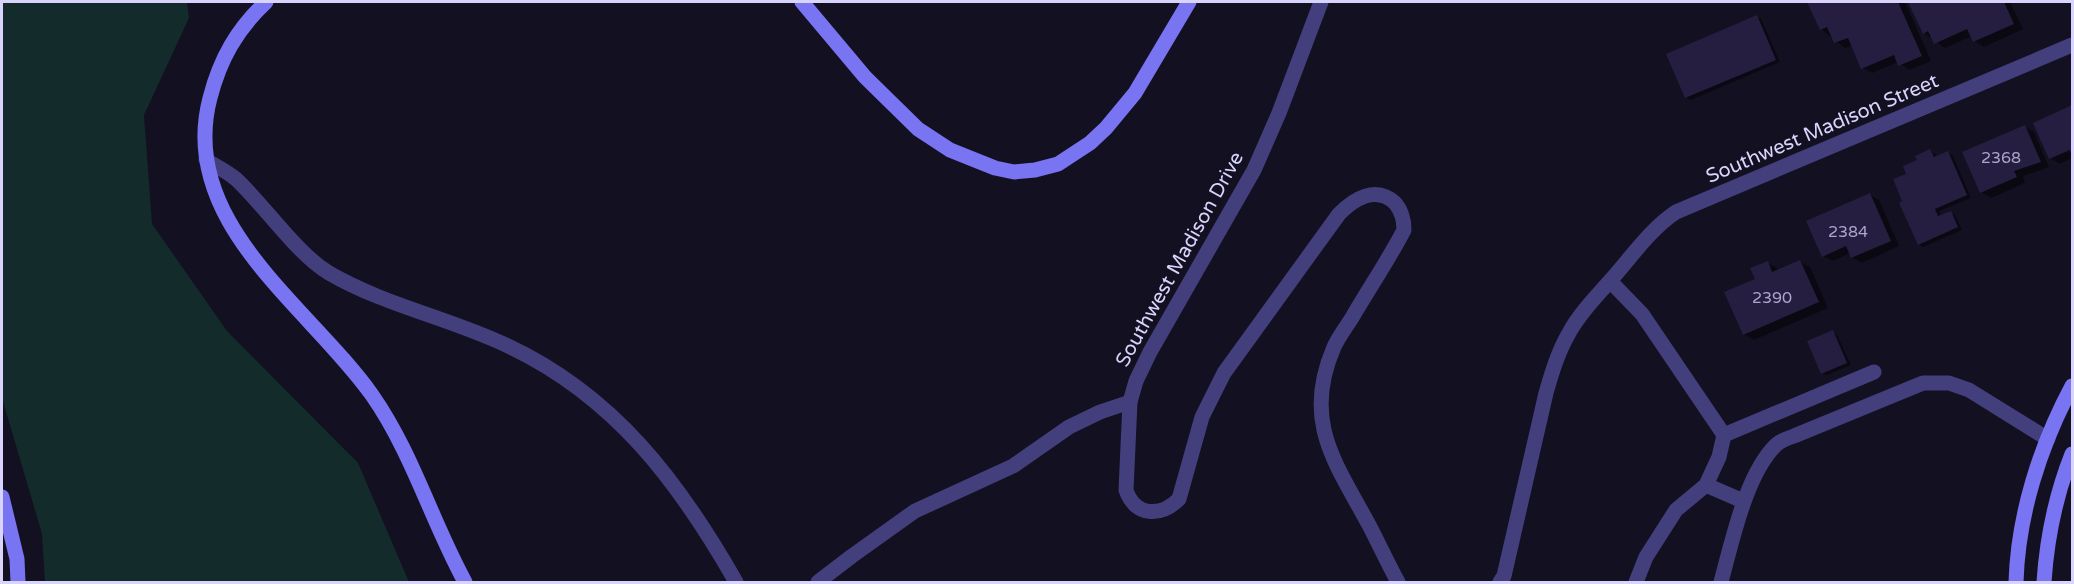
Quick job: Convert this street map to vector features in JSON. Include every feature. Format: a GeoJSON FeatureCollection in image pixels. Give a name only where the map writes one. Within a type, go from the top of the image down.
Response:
{"type":"FeatureCollection","features":[{"type":"Feature","properties":{"kind":"street"},"geometry":{"type":"LineString","coordinates":[[266,2],[234,39],[222,59],[206,110],[206,159],[217,198],[235,231],[270,280],[335,351],[372,396],[401,444],[452,559],[465,582]]}},
{"type":"Feature","properties":{"kind":"street"},"geometry":{"type":"LineString","coordinates":[[802,2],[865,77],[918,129],[950,150],[995,168],[1014,172],[1058,164],[1090,143],[1106,128],[1135,93],[1190,2]]}},
{"type":"Feature","properties":{"kind":"street","name":"Southwest Madison Drive"},"geometry":{"type":"LineString","coordinates":[[1321,2],[1279,113],[1254,170],[1150,352],[1136,381],[1130,402],[1126,490],[1134,505],[1146,511],[1159,512],[1170,508],[1179,499],[1202,417],[1224,374],[1339,214],[1359,198],[1371,194],[1382,194],[1398,207],[1404,219],[1404,230],[1335,346],[1325,371],[1320,396],[1321,417],[1328,446],[1398,582]]}},
{"type":"Feature","properties":{"kind":"street","name":"Southwest Madison Street"},"geometry":{"type":"LineString","coordinates":[[1610,281],[1637,249],[1676,212],[2073,45]]}},
{"type":"Feature","properties":{"kind":"street"},"geometry":{"type":"LineString","coordinates":[[206,159],[236,179],[305,253],[326,271],[355,287],[505,344],[546,366],[590,397],[643,446],[670,480],[694,513],[736,582]]}},
{"type":"Feature","properties":{"kind":"street"},"geometry":{"type":"LineString","coordinates":[[1500,582],[1504,576],[1555,364],[1569,332],[1584,310],[1610,281],[1642,314],[1724,435],[1719,457],[1706,485],[1676,510],[1646,557],[1636,582]]}},
{"type":"Feature","properties":{"kind":"street"},"geometry":{"type":"LineString","coordinates":[[1724,435],[1874,372]]}},
{"type":"Feature","properties":{"kind":"street"},"geometry":{"type":"LineString","coordinates":[[1721,582],[1743,501],[1762,465],[1780,442],[1923,383],[1948,383],[1969,390],[2048,439]]}},
{"type":"Feature","properties":{"kind":"street"},"geometry":{"type":"LineString","coordinates":[[2016,582],[2025,512],[2034,477],[2048,439],[2073,386]]}},
{"type":"Feature","properties":{"kind":"street"},"geometry":{"type":"LineString","coordinates":[[818,582],[915,511],[1013,466],[1070,427],[1100,412],[1130,402]]}},
{"type":"Feature","properties":{"kind":"street"},"geometry":{"type":"LineString","coordinates":[[2044,582],[2047,540],[2053,512],[2063,477],[2073,454]]}},
{"type":"Feature","properties":{"kind":"street"},"geometry":{"type":"LineString","coordinates":[[1706,485],[1743,501]]}},
{"type":"Feature","properties":{"kind":"street"},"geometry":{"type":"LineString","coordinates":[[2,496],[17,559],[18,582]]}},
{"type":"Feature","properties":{"kind":"green space"},"geometry":{"type":"Polygon","coordinates":[[[2,2],[187,2],[189,18],[144,115],[152,224],[227,331],[358,463],[409,582],[45,582],[42,534],[2,398],[2,2]]]}},
{"type":"Feature","properties":{"kind":"building"},"geometry":{"type":"Polygon","coordinates":[[[1807,2],[1898,2],[1922,56],[1898,66],[1894,55],[1861,69],[1848,38],[1834,43],[1827,27],[1820,30],[1807,2]]]}},
{"type":"Feature","properties":{"kind":"building"},"geometry":{"type":"Polygon","coordinates":[[[1908,2],[2004,2],[2014,24],[1973,42],[1967,29],[1934,44],[1928,31],[1923,34],[1908,2]]]}},
{"type":"Feature","properties":{"kind":"building"},"geometry":{"type":"Polygon","coordinates":[[[1757,15],[1776,60],[1685,98],[1666,54],[1757,15]]]}},
{"type":"Feature","properties":{"kind":"building"},"geometry":{"type":"Polygon","coordinates":[[[2072,105],[2072,157],[2070,150],[2049,159],[2033,123],[2072,105]]]}},
{"type":"Feature","properties":{"kind":"building"},"geometry":{"type":"Polygon","coordinates":[[[2025,125],[2041,162],[2014,171],[2017,177],[1980,193],[1962,152],[2025,125]]]}},
{"type":"Feature","properties":{"kind":"building"},"geometry":{"type":"Polygon","coordinates":[[[1930,149],[1934,157],[1948,151],[1967,195],[1935,209],[1938,216],[1951,211],[1958,227],[1918,245],[1899,203],[1902,201],[1893,179],[1906,174],[1903,166],[1917,160],[1915,156],[1930,149]]]}},
{"type":"Feature","properties":{"kind":"building"},"geometry":{"type":"Polygon","coordinates":[[[1870,193],[1891,241],[1851,258],[1846,246],[1822,257],[1806,221],[1870,193]]]}},
{"type":"Feature","properties":{"kind":"building"},"geometry":{"type":"Polygon","coordinates":[[[1800,260],[1819,302],[1743,335],[1724,292],[1755,279],[1750,268],[1768,261],[1772,272],[1800,260]]]}},
{"type":"Feature","properties":{"kind":"building"},"geometry":{"type":"Polygon","coordinates":[[[1833,330],[1847,363],[1821,374],[1807,341],[1833,330]]]}}]}
